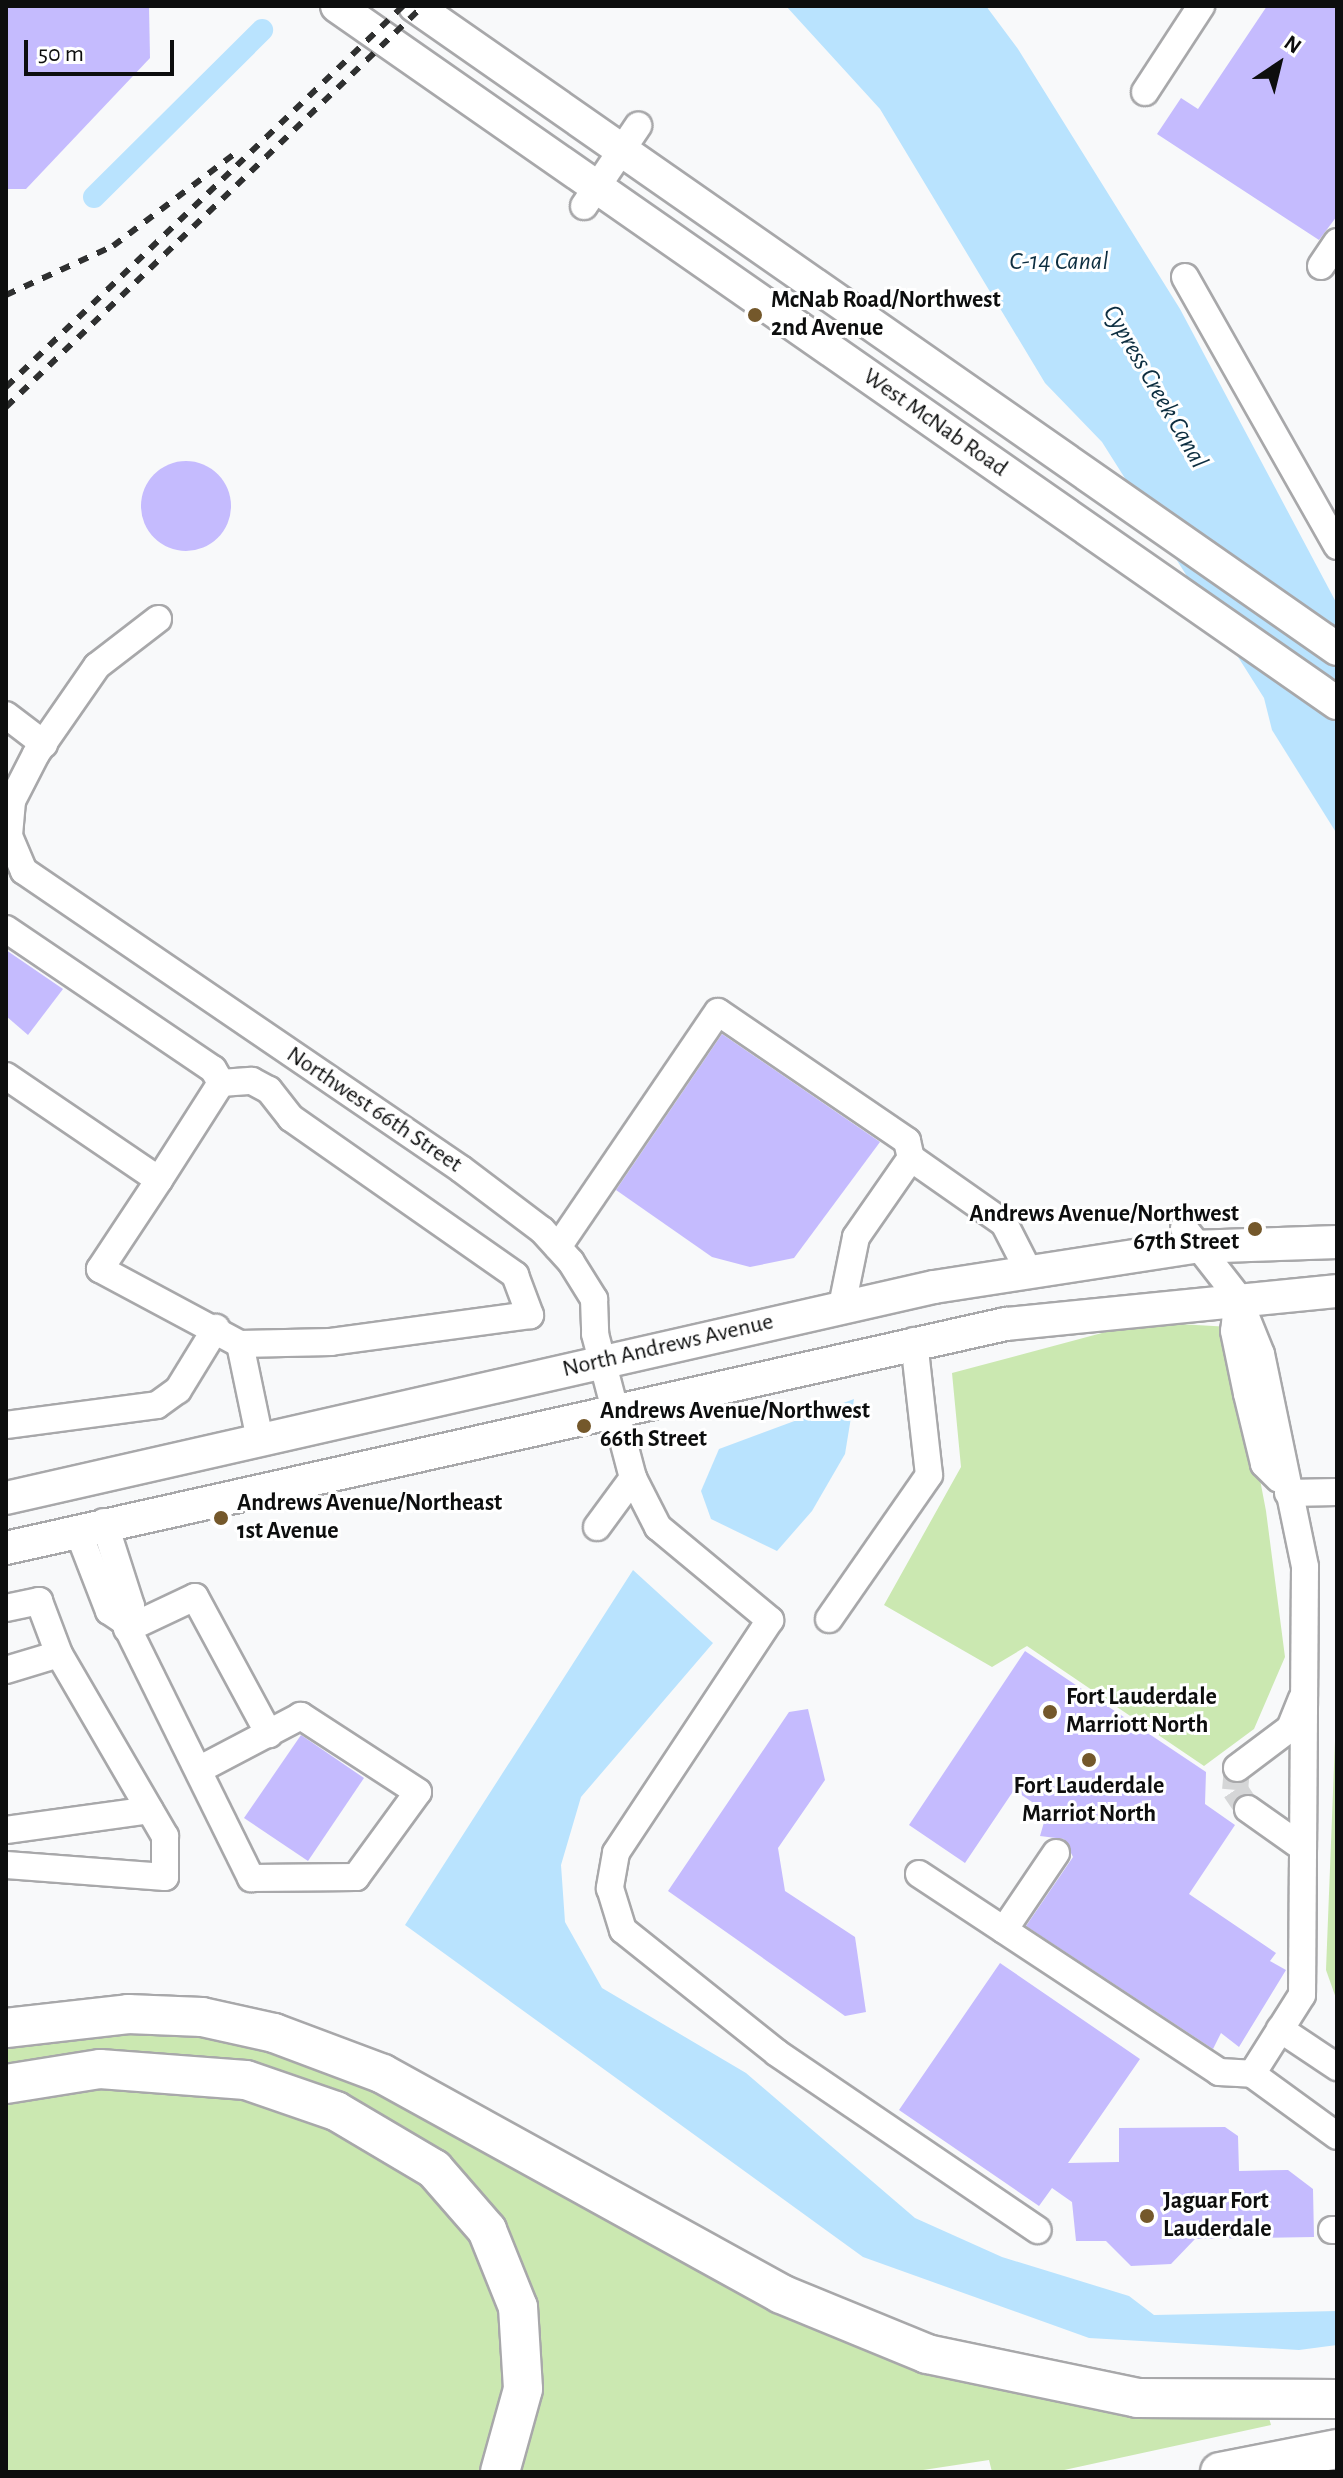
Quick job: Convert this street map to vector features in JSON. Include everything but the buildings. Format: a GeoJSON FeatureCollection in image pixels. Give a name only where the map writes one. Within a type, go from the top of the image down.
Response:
{"type":"FeatureCollection","features":[{"type":"Feature","properties":{"kind":"highway"},"geometry":{"type":"LineString","coordinates":[[6,2028],[128,2014],[202,2017],[274,2033],[383,2074],[781,2294],[927,2354],[1137,2398],[1337,2399]]}},
{"type":"Feature","properties":{"kind":"highway"},"geometry":{"type":"LineString","coordinates":[[6,2084],[100,2069],[246,2080],[336,2111],[414,2154],[453,2187],[487,2230],[518,2307],[523,2389],[500,2472]]}},
{"type":"Feature","properties":{"kind":"highway"},"geometry":{"type":"LineString","coordinates":[[1220,2472],[1337,2449]]}},
{"type":"Feature","properties":{"kind":"main road","name":"West McNab Road"},"geometry":{"type":"LineString","coordinates":[[337,6],[590,196],[1337,703]]}},
{"type":"Feature","properties":{"kind":"main road","name":"West McNab Road"},"geometry":{"type":"LineString","coordinates":[[415,6],[630,138],[1127,503],[1337,649]]}},
{"type":"Feature","properties":{"kind":"main road","name":"North Andrews Avenue"},"geometry":{"type":"LineString","coordinates":[[6,1498],[842,1306],[1188,1237],[1337,1242]]}},
{"type":"Feature","properties":{"kind":"main road","name":"North Andrews Avenue"},"geometry":{"type":"LineString","coordinates":[[6,1548],[914,1341],[1238,1297],[1337,1291]]}},
{"type":"Feature","properties":{"kind":"street"},"geometry":{"type":"LineString","coordinates":[[1145,92],[1201,6]]}},
{"type":"Feature","properties":{"kind":"street"},"geometry":{"type":"LineString","coordinates":[[590,196],[630,138]]}},
{"type":"Feature","properties":{"kind":"street"},"geometry":{"type":"LineString","coordinates":[[1321,266],[1337,242]]}},
{"type":"Feature","properties":{"kind":"street"},"geometry":{"type":"LineString","coordinates":[[1185,277],[1337,546]]}},
{"type":"Feature","properties":{"kind":"street","name":"Northwest 66th Street"},"geometry":{"type":"LineString","coordinates":[[158,619],[97,666],[44,744],[12,801],[9,836],[24,871],[461,1169],[558,1247],[594,1299],[603,1361],[633,1478],[658,1527],[685,1556],[770,1620],[616,1853],[610,1888],[623,1930],[777,2053],[1037,2230]]}},
{"type":"Feature","properties":{"kind":"street"},"geometry":{"type":"LineString","coordinates":[[6,715],[44,744]]}},
{"type":"Feature","properties":{"kind":"street"},"geometry":{"type":"LineString","coordinates":[[6,929],[213,1069],[221,1083]]}},
{"type":"Feature","properties":{"kind":"street"},"geometry":{"type":"LineString","coordinates":[[558,1247],[718,1012],[907,1141],[911,1158],[1004,1223],[1028,1270]]}},
{"type":"Feature","properties":{"kind":"street"},"geometry":{"type":"LineString","coordinates":[[6,1076],[159,1180]]}},
{"type":"Feature","properties":{"kind":"street"},"geometry":{"type":"LineString","coordinates":[[252,1081],[269,1090],[291,1118],[515,1275],[530,1315],[331,1342],[240,1344],[216,1328],[100,1269],[221,1083],[252,1081]]}},
{"type":"Feature","properties":{"kind":"street"},"geometry":{"type":"LineString","coordinates":[[842,1306],[856,1237],[911,1158]]}},
{"type":"Feature","properties":{"kind":"street"},"geometry":{"type":"LineString","coordinates":[[1188,1237],[1238,1297],[1234,1331],[1264,1464],[1287,1489],[1305,1567],[1302,1995],[1252,2074]]}},
{"type":"Feature","properties":{"kind":"street"},"geometry":{"type":"LineString","coordinates":[[6,1425],[157,1405],[178,1390],[216,1328]]}},
{"type":"Feature","properties":{"kind":"street"},"geometry":{"type":"LineString","coordinates":[[829,1619],[929,1475],[914,1341]]}},
{"type":"Feature","properties":{"kind":"street"},"geometry":{"type":"LineString","coordinates":[[240,1344],[260,1440]]}},
{"type":"Feature","properties":{"kind":"street"},"geometry":{"type":"LineString","coordinates":[[597,1527],[633,1478]]}},
{"type":"Feature","properties":{"kind":"street"},"geometry":{"type":"LineString","coordinates":[[1287,1489],[1337,1492]]}},
{"type":"Feature","properties":{"kind":"street"},"geometry":{"type":"LineString","coordinates":[[91,1527],[109,1611],[125,1625],[251,1878],[356,1877],[418,1792],[305,1710],[269,1734],[198,1770]]}},
{"type":"Feature","properties":{"kind":"street"},"geometry":{"type":"LineString","coordinates":[[125,1625],[195,1597],[269,1734]]}},
{"type":"Feature","properties":{"kind":"street"},"geometry":{"type":"LineString","coordinates":[[6,1608],[39,1601],[59,1654],[165,1836],[165,1877],[6,1865]]}},
{"type":"Feature","properties":{"kind":"street"},"geometry":{"type":"LineString","coordinates":[[6,1670],[59,1654]]}},
{"type":"Feature","properties":{"kind":"street"},"geometry":{"type":"LineString","coordinates":[[1237,1768],[1290,1728],[1305,1692]]}},
{"type":"Feature","properties":{"kind":"street"},"geometry":{"type":"LineString","coordinates":[[1248,1809],[1303,1848]]}},
{"type":"Feature","properties":{"kind":"street"},"geometry":{"type":"LineString","coordinates":[[6,1830],[150,1810]]}},
{"type":"Feature","properties":{"kind":"street"},"geometry":{"type":"LineString","coordinates":[[1004,1930],[1056,1853]]}},
{"type":"Feature","properties":{"kind":"street"},"geometry":{"type":"LineString","coordinates":[[919,1874],[1219,2072],[1252,2074],[1337,2136]]}},
{"type":"Feature","properties":{"kind":"street"},"geometry":{"type":"LineString","coordinates":[[1280,2029],[1337,2067]]}},
{"type":"Feature","properties":{"kind":"green space"},"geometry":{"type":"Polygon","coordinates":[[[1143,1322],[1231,1327],[1266,1511],[1285,1657],[1254,1729],[1204,1766],[1027,1646],[992,1667],[884,1605],[961,1467],[952,1373],[1143,1322]]]}},
{"type":"Feature","properties":{"kind":"green space"},"geometry":{"type":"Polygon","coordinates":[[[1337,1690],[1337,2001],[1326,1970],[1337,1690]]]}},
{"type":"Feature","properties":{"kind":"green space"},"geometry":{"type":"Polygon","coordinates":[[[74,2031],[204,2032],[332,2067],[908,2363],[1088,2408],[1269,2418],[1271,2425],[1055,2472],[992,2472],[989,2460],[910,2472],[512,2472],[520,2276],[357,2110],[6,2073],[6,2042],[74,2031]]]}},
{"type":"Feature","properties":{"kind":"green space"},"geometry":{"type":"Polygon","coordinates":[[[70,2083],[263,2097],[409,2165],[468,2224],[500,2294],[510,2376],[481,2472],[6,2472],[6,2095],[70,2083]]]}},
{"type":"Feature","properties":{"kind":"water","name":"C-14 Canal"},"geometry":{"type":"Polygon","coordinates":[[[786,6],[986,6],[1018,49],[1180,309],[1337,604],[1337,834],[1272,730],[1264,698],[1102,442],[1045,383],[880,109],[786,6]]]}},
{"type":"Feature","properties":{"kind":"water"},"geometry":{"type":"Polygon","coordinates":[[[854,1399],[845,1454],[812,1511],[777,1551],[711,1519],[701,1491],[719,1449],[854,1399]]]}},
{"type":"Feature","properties":{"kind":"water"},"geometry":{"type":"Polygon","coordinates":[[[633,1570],[713,1643],[581,1797],[561,1865],[565,1922],[602,1988],[746,2073],[915,2218],[1002,2257],[1129,2296],[1154,2315],[1337,2311],[1337,2345],[1299,2350],[1089,2338],[863,2257],[405,1925],[633,1570]]]}},
{"type":"Feature","properties":{"kind":"waterway"},"geometry":{"type":"LineString","coordinates":[[94,197],[262,30]]}},
{"type":"Feature","properties":{"kind":"tunnel"},"geometry":{"type":"LineString","coordinates":[[1237,1768],[1235,1790],[1248,1809]]}},
{"type":"Feature","properties":{"kind":"railway"},"geometry":{"type":"LineString","coordinates":[[6,387],[403,6]]}},
{"type":"Feature","properties":{"kind":"railway"},"geometry":{"type":"LineString","coordinates":[[6,407],[423,6]]}},
{"type":"Feature","properties":{"kind":"railway"},"geometry":{"type":"LineString","coordinates":[[6,295],[113,246],[234,154]]}},
{"type":"Feature","properties":{"kind":"place","name":"McNab Road/Northwest 2nd Avenue"},"geometry":{"type":"Point","coordinates":[755,315]}},
{"type":"Feature","properties":{"kind":"place","name":"Andrews Avenue/Northwest 67th Street"},"geometry":{"type":"Point","coordinates":[1255,1229]}},
{"type":"Feature","properties":{"kind":"place","name":"Andrews Avenue/Northwest 66th Street"},"geometry":{"type":"Point","coordinates":[584,1426]}},
{"type":"Feature","properties":{"kind":"place","name":"Andrews Avenue/Northeast 1st Avenue"},"geometry":{"type":"Point","coordinates":[221,1518]}},
{"type":"Feature","properties":{"kind":"place","name":"Fort Lauderdale Marriott North"},"geometry":{"type":"Point","coordinates":[1050,1712]}},
{"type":"Feature","properties":{"kind":"place","name":"Fort Lauderdale Marriot North"},"geometry":{"type":"Point","coordinates":[1089,1760]}},
{"type":"Feature","properties":{"kind":"place","name":"Jaguar Fort Lauderdale"},"geometry":{"type":"Point","coordinates":[1147,2216]}},
{"type":"Feature","properties":{"kind":"water label","name":"Cypress Creek Canal"},"geometry":{"type":"Point","coordinates":[1155,387]}}]}
